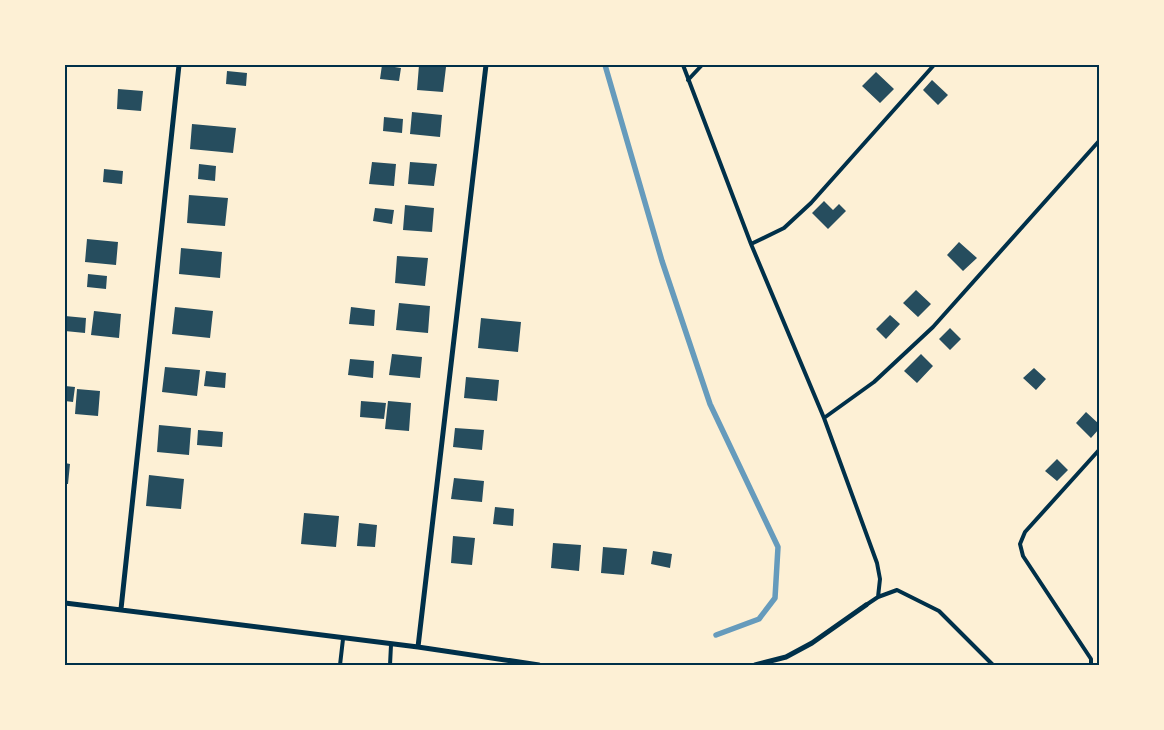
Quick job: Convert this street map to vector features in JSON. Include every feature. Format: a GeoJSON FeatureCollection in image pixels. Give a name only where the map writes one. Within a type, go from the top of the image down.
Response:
{"type":"FeatureCollection","features":[{"type":"Feature","properties":{"kind":"street"},"geometry":{"type":"LineString","coordinates":[[121,609],[179,65]]}},
{"type":"Feature","properties":{"kind":"street"},"geometry":{"type":"LineString","coordinates":[[418,647],[486,65]]}},
{"type":"Feature","properties":{"kind":"street"},"geometry":{"type":"LineString","coordinates":[[65,603],[418,647],[540,665]]}},
{"type":"Feature","properties":{"kind":"street"},"geometry":{"type":"LineString","coordinates":[[755,665],[786,657],[812,643],[866,605]]}},
{"type":"Feature","properties":{"kind":"lane"},"geometry":{"type":"LineString","coordinates":[[683,65],[751,244],[824,418],[877,563],[880,579],[878,597]]}},
{"type":"Feature","properties":{"kind":"lane"},"geometry":{"type":"LineString","coordinates":[[688,80],[702,65]]}},
{"type":"Feature","properties":{"kind":"lane"},"geometry":{"type":"LineString","coordinates":[[751,244],[784,228],[811,203],[934,65]]}},
{"type":"Feature","properties":{"kind":"lane"},"geometry":{"type":"LineString","coordinates":[[824,418],[874,382],[933,327],[1099,141]]}},
{"type":"Feature","properties":{"kind":"lane"},"geometry":{"type":"LineString","coordinates":[[1091,665],[1091,659],[1022,556],[1020,544],[1025,532],[1099,450]]}},
{"type":"Feature","properties":{"kind":"lane"},"geometry":{"type":"LineString","coordinates":[[866,605],[878,597],[897,590],[939,611],[993,665]]}},
{"type":"Feature","properties":{"kind":"lane"},"geometry":{"type":"LineString","coordinates":[[340,665],[343,639]]}},
{"type":"Feature","properties":{"kind":"lane"},"geometry":{"type":"LineString","coordinates":[[390,665],[391,645]]}},
{"type":"Feature","properties":{"kind":"building"},"geometry":{"type":"Polygon","coordinates":[[[382,65],[401,68],[399,81],[380,79],[382,65]]]}},
{"type":"Feature","properties":{"kind":"building"},"geometry":{"type":"Polygon","coordinates":[[[419,65],[446,67],[443,92],[417,90],[419,65]]]}},
{"type":"Feature","properties":{"kind":"building"},"geometry":{"type":"Polygon","coordinates":[[[227,71],[247,73],[246,86],[226,84],[227,71]]]}},
{"type":"Feature","properties":{"kind":"building"},"geometry":{"type":"Polygon","coordinates":[[[876,72],[894,89],[880,103],[862,86],[876,72]]]}},
{"type":"Feature","properties":{"kind":"building"},"geometry":{"type":"Polygon","coordinates":[[[932,80],[948,95],[938,105],[923,90],[932,80]]]}},
{"type":"Feature","properties":{"kind":"building"},"geometry":{"type":"Polygon","coordinates":[[[118,89],[143,91],[141,111],[117,109],[118,89]]]}},
{"type":"Feature","properties":{"kind":"building"},"geometry":{"type":"Polygon","coordinates":[[[412,112],[442,115],[440,137],[410,134],[412,112]]]}},
{"type":"Feature","properties":{"kind":"building"},"geometry":{"type":"Polygon","coordinates":[[[384,117],[403,119],[402,133],[383,131],[384,117]]]}},
{"type":"Feature","properties":{"kind":"building"},"geometry":{"type":"Polygon","coordinates":[[[192,124],[236,128],[233,153],[190,149],[192,124]]]}},
{"type":"Feature","properties":{"kind":"building"},"geometry":{"type":"Polygon","coordinates":[[[372,162],[396,164],[394,186],[369,184],[372,162]]]}},
{"type":"Feature","properties":{"kind":"building"},"geometry":{"type":"Polygon","coordinates":[[[410,162],[437,164],[434,186],[408,184],[410,162]]]}},
{"type":"Feature","properties":{"kind":"building"},"geometry":{"type":"Polygon","coordinates":[[[199,164],[216,166],[215,181],[198,179],[199,164]]]}},
{"type":"Feature","properties":{"kind":"building"},"geometry":{"type":"Polygon","coordinates":[[[104,169],[123,171],[122,184],[103,182],[104,169]]]}},
{"type":"Feature","properties":{"kind":"building"},"geometry":{"type":"Polygon","coordinates":[[[189,195],[228,198],[225,226],[187,223],[189,195]]]}},
{"type":"Feature","properties":{"kind":"building"},"geometry":{"type":"Polygon","coordinates":[[[824,201],[833,210],[839,204],[846,211],[828,229],[812,213],[824,201]]]}},
{"type":"Feature","properties":{"kind":"building"},"geometry":{"type":"Polygon","coordinates":[[[405,205],[434,208],[432,232],[403,230],[405,205]]]}},
{"type":"Feature","properties":{"kind":"building"},"geometry":{"type":"Polygon","coordinates":[[[375,208],[394,210],[392,224],[373,221],[375,208]]]}},
{"type":"Feature","properties":{"kind":"building"},"geometry":{"type":"Polygon","coordinates":[[[87,239],[118,242],[116,265],[85,262],[87,239]]]}},
{"type":"Feature","properties":{"kind":"building"},"geometry":{"type":"Polygon","coordinates":[[[959,242],[977,258],[963,271],[947,255],[959,242]]]}},
{"type":"Feature","properties":{"kind":"building"},"geometry":{"type":"Polygon","coordinates":[[[181,248],[222,252],[220,278],[179,274],[181,248]]]}},
{"type":"Feature","properties":{"kind":"building"},"geometry":{"type":"Polygon","coordinates":[[[397,256],[428,258],[425,286],[395,283],[397,256]]]}},
{"type":"Feature","properties":{"kind":"building"},"geometry":{"type":"Polygon","coordinates":[[[88,274],[107,276],[106,289],[87,287],[88,274]]]}},
{"type":"Feature","properties":{"kind":"building"},"geometry":{"type":"Polygon","coordinates":[[[916,290],[931,304],[918,317],[903,303],[916,290]]]}},
{"type":"Feature","properties":{"kind":"building"},"geometry":{"type":"Polygon","coordinates":[[[399,303],[430,306],[428,333],[396,330],[399,303]]]}},
{"type":"Feature","properties":{"kind":"building"},"geometry":{"type":"Polygon","coordinates":[[[175,307],[213,311],[210,338],[172,334],[175,307]]]}},
{"type":"Feature","properties":{"kind":"building"},"geometry":{"type":"Polygon","coordinates":[[[351,307],[375,310],[374,326],[349,324],[351,307]]]}},
{"type":"Feature","properties":{"kind":"building"},"geometry":{"type":"Polygon","coordinates":[[[94,311],[121,314],[119,338],[91,335],[94,311]]]}},
{"type":"Feature","properties":{"kind":"building"},"geometry":{"type":"Polygon","coordinates":[[[890,315],[900,324],[886,339],[876,329],[890,315]]]}},
{"type":"Feature","properties":{"kind":"building"},"geometry":{"type":"Polygon","coordinates":[[[65,316],[86,318],[85,333],[65,331],[65,316]]]}},
{"type":"Feature","properties":{"kind":"building"},"geometry":{"type":"Polygon","coordinates":[[[481,318],[521,322],[518,352],[478,348],[481,318]]]}},
{"type":"Feature","properties":{"kind":"building"},"geometry":{"type":"Polygon","coordinates":[[[950,328],[961,339],[950,350],[939,339],[950,328]]]}},
{"type":"Feature","properties":{"kind":"building"},"geometry":{"type":"Polygon","coordinates":[[[392,354],[422,357],[420,378],[389,375],[392,354]]]}},
{"type":"Feature","properties":{"kind":"building"},"geometry":{"type":"Polygon","coordinates":[[[921,354],[933,366],[917,383],[904,371],[921,354]]]}},
{"type":"Feature","properties":{"kind":"building"},"geometry":{"type":"Polygon","coordinates":[[[350,359],[374,361],[373,378],[348,375],[350,359]]]}},
{"type":"Feature","properties":{"kind":"building"},"geometry":{"type":"Polygon","coordinates":[[[165,367],[200,370],[197,396],[162,392],[165,367]]]}},
{"type":"Feature","properties":{"kind":"building"},"geometry":{"type":"Polygon","coordinates":[[[1034,368],[1046,379],[1036,390],[1023,378],[1034,368]]]}},
{"type":"Feature","properties":{"kind":"building"},"geometry":{"type":"Polygon","coordinates":[[[206,371],[226,373],[225,388],[204,386],[206,371]]]}},
{"type":"Feature","properties":{"kind":"building"},"geometry":{"type":"Polygon","coordinates":[[[466,377],[499,380],[497,401],[464,398],[466,377]]]}},
{"type":"Feature","properties":{"kind":"building"},"geometry":{"type":"Polygon","coordinates":[[[65,386],[75,387],[73,402],[65,401],[65,386]]]}},
{"type":"Feature","properties":{"kind":"building"},"geometry":{"type":"Polygon","coordinates":[[[77,389],[100,391],[98,416],[75,414],[77,389]]]}},
{"type":"Feature","properties":{"kind":"building"},"geometry":{"type":"Polygon","coordinates":[[[361,401],[386,403],[384,419],[360,417],[361,401]]]}},
{"type":"Feature","properties":{"kind":"building"},"geometry":{"type":"Polygon","coordinates":[[[388,401],[411,403],[409,431],[385,429],[388,401]]]}},
{"type":"Feature","properties":{"kind":"building"},"geometry":{"type":"Polygon","coordinates":[[[1086,412],[1099,424],[1099,429],[1091,438],[1076,423],[1086,412]]]}},
{"type":"Feature","properties":{"kind":"building"},"geometry":{"type":"Polygon","coordinates":[[[159,425],[191,428],[189,455],[157,452],[159,425]]]}},
{"type":"Feature","properties":{"kind":"building"},"geometry":{"type":"Polygon","coordinates":[[[455,428],[484,430],[482,450],[453,447],[455,428]]]}},
{"type":"Feature","properties":{"kind":"building"},"geometry":{"type":"Polygon","coordinates":[[[198,430],[223,432],[222,447],[197,445],[198,430]]]}},
{"type":"Feature","properties":{"kind":"building"},"geometry":{"type":"Polygon","coordinates":[[[1057,459],[1068,470],[1057,481],[1045,471],[1057,459]]]}},
{"type":"Feature","properties":{"kind":"building"},"geometry":{"type":"Polygon","coordinates":[[[65,463],[70,464],[68,484],[65,484],[65,463]]]}},
{"type":"Feature","properties":{"kind":"building"},"geometry":{"type":"Polygon","coordinates":[[[149,475],[184,479],[181,509],[146,506],[149,475]]]}},
{"type":"Feature","properties":{"kind":"building"},"geometry":{"type":"Polygon","coordinates":[[[454,478],[484,481],[482,502],[451,499],[454,478]]]}},
{"type":"Feature","properties":{"kind":"building"},"geometry":{"type":"Polygon","coordinates":[[[495,507],[514,509],[513,526],[493,524],[495,507]]]}},
{"type":"Feature","properties":{"kind":"building"},"geometry":{"type":"Polygon","coordinates":[[[304,513],[339,516],[336,547],[301,544],[304,513]]]}},
{"type":"Feature","properties":{"kind":"building"},"geometry":{"type":"Polygon","coordinates":[[[359,523],[377,525],[375,547],[357,546],[359,523]]]}},
{"type":"Feature","properties":{"kind":"building"},"geometry":{"type":"Polygon","coordinates":[[[453,536],[475,538],[472,565],[451,563],[453,536]]]}},
{"type":"Feature","properties":{"kind":"building"},"geometry":{"type":"Polygon","coordinates":[[[553,543],[581,545],[579,571],[551,568],[553,543]]]}},
{"type":"Feature","properties":{"kind":"building"},"geometry":{"type":"Polygon","coordinates":[[[603,547],[627,549],[624,575],[601,573],[603,547]]]}},
{"type":"Feature","properties":{"kind":"building"},"geometry":{"type":"Polygon","coordinates":[[[653,551],[672,554],[670,568],[651,564],[653,551]]]}},
{"type":"Feature","properties":{"kind":"waterway"},"geometry":{"type":"LineString","coordinates":[[605,65],[662,261],[710,404],[778,547],[775,598],[759,619],[716,635]]}}]}
